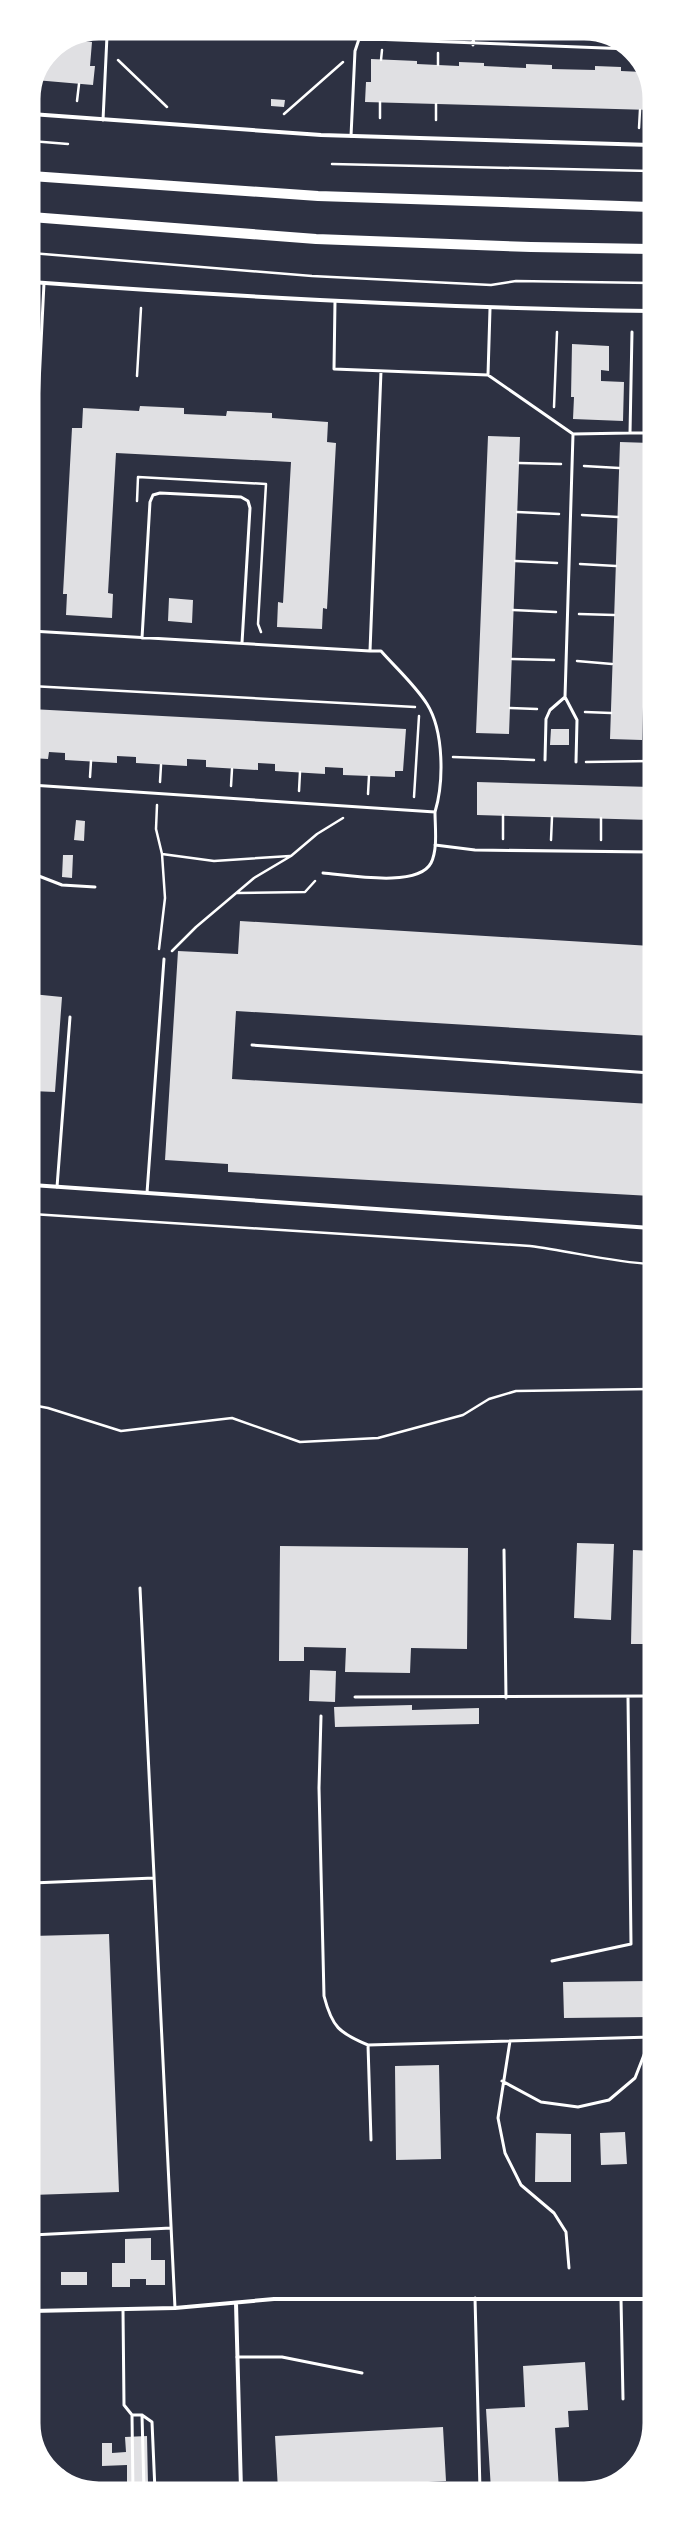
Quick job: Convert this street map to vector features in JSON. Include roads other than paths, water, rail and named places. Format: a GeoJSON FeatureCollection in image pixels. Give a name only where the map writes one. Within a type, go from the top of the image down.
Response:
{"type":"FeatureCollection","features":[{"type":"Feature","properties":{"kind":"main road"},"geometry":{"type":"LineString","coordinates":[[38,176],[318,196],[645,207]]}},
{"type":"Feature","properties":{"kind":"main road"},"geometry":{"type":"LineString","coordinates":[[38,218],[316,239],[531,248],[645,248]]}},
{"type":"Feature","properties":{"kind":"street"},"geometry":{"type":"LineString","coordinates":[[38,115],[351,136],[645,145]]}},
{"type":"Feature","properties":{"kind":"street"},"geometry":{"type":"LineString","coordinates":[[38,283],[490,309],[645,311]]}},
{"type":"Feature","properties":{"kind":"street"},"geometry":{"type":"LineString","coordinates":[[38,1185],[645,1228]]}},
{"type":"Feature","properties":{"kind":"street"},"geometry":{"type":"LineString","coordinates":[[38,2311],[123,2311],[274,2299],[645,2299]]}},
{"type":"Feature","properties":{"kind":"street"},"geometry":{"type":"LineString","coordinates":[[236,2303],[240,2484]]}},
{"type":"Feature","properties":{"kind":"lane"},"geometry":{"type":"LineString","coordinates":[[103,120],[107,38]]}},
{"type":"Feature","properties":{"kind":"lane"},"geometry":{"type":"LineString","coordinates":[[309,38],[359,41],[618,49]]}},
{"type":"Feature","properties":{"kind":"lane"},"geometry":{"type":"LineString","coordinates":[[351,136],[355,51],[360,38]]}},
{"type":"Feature","properties":{"kind":"lane"},"geometry":{"type":"LineString","coordinates":[[473,44],[474,38]]}},
{"type":"Feature","properties":{"kind":"lane"},"geometry":{"type":"LineString","coordinates":[[38,403],[44,283]]}},
{"type":"Feature","properties":{"kind":"lane"},"geometry":{"type":"LineString","coordinates":[[335,301],[334,369],[488,374],[573,434],[645,433]]}},
{"type":"Feature","properties":{"kind":"lane"},"geometry":{"type":"LineString","coordinates":[[488,374],[490,309]]}},
{"type":"Feature","properties":{"kind":"lane"},"geometry":{"type":"LineString","coordinates":[[630,433],[632,332]]}},
{"type":"Feature","properties":{"kind":"lane"},"geometry":{"type":"LineString","coordinates":[[370,651],[381,371]]}},
{"type":"Feature","properties":{"kind":"lane"},"geometry":{"type":"LineString","coordinates":[[573,434],[564,697],[574,711],[577,720],[576,762]]}},
{"type":"Feature","properties":{"kind":"lane"},"geometry":{"type":"LineString","coordinates":[[142,638],[150,502],[153,495],[160,493],[241,497],[248,501],[250,508],[242,643]]}},
{"type":"Feature","properties":{"kind":"lane"},"geometry":{"type":"LineString","coordinates":[[38,631],[382,651],[427,704],[438,726],[440,757],[439,798],[435,812],[435,845],[431,863],[420,875],[403,878],[323,873]]}},
{"type":"Feature","properties":{"kind":"lane"},"geometry":{"type":"LineString","coordinates":[[545,760],[546,719],[550,710],[564,697]]}},
{"type":"Feature","properties":{"kind":"lane"},"geometry":{"type":"LineString","coordinates":[[38,785],[354,805],[435,812]]}},
{"type":"Feature","properties":{"kind":"lane"},"geometry":{"type":"LineString","coordinates":[[435,845],[475,850],[645,852]]}},
{"type":"Feature","properties":{"kind":"lane"},"geometry":{"type":"LineString","coordinates":[[38,876],[62,885],[95,887]]}},
{"type":"Feature","properties":{"kind":"lane"},"geometry":{"type":"LineString","coordinates":[[147,1193],[164,959]]}},
{"type":"Feature","properties":{"kind":"lane"},"geometry":{"type":"LineString","coordinates":[[57,1187],[70,1017]]}},
{"type":"Feature","properties":{"kind":"lane"},"geometry":{"type":"LineString","coordinates":[[252,1044],[645,1073]]}},
{"type":"Feature","properties":{"kind":"lane"},"geometry":{"type":"LineString","coordinates":[[504,1550],[506,1698]]}},
{"type":"Feature","properties":{"kind":"lane"},"geometry":{"type":"LineString","coordinates":[[140,1588],[175,2308]]}},
{"type":"Feature","properties":{"kind":"lane"},"geometry":{"type":"LineString","coordinates":[[355,1697],[506,1698],[645,1696]]}},
{"type":"Feature","properties":{"kind":"lane"},"geometry":{"type":"LineString","coordinates":[[552,1961],[631,1944],[628,1697]]}},
{"type":"Feature","properties":{"kind":"lane"},"geometry":{"type":"LineString","coordinates":[[322,1716],[319,1788],[324,1996],[330,2019],[349,2037],[368,2045],[645,2037]]}},
{"type":"Feature","properties":{"kind":"lane"},"geometry":{"type":"LineString","coordinates":[[38,1883],[154,1878]]}},
{"type":"Feature","properties":{"kind":"lane"},"geometry":{"type":"LineString","coordinates":[[510,2041],[502,2081],[498,2118],[504,2154],[521,2185],[554,2213],[566,2232],[569,2268]]}},
{"type":"Feature","properties":{"kind":"lane"},"geometry":{"type":"LineString","coordinates":[[368,2045],[371,2140]]}},
{"type":"Feature","properties":{"kind":"lane"},"geometry":{"type":"LineString","coordinates":[[502,2081],[540,2102],[578,2107],[609,2100],[635,2078],[645,2052]]}},
{"type":"Feature","properties":{"kind":"lane"},"geometry":{"type":"LineString","coordinates":[[38,2235],[171,2228]]}},
{"type":"Feature","properties":{"kind":"lane"},"geometry":{"type":"LineString","coordinates":[[475,2298],[480,2484]]}},
{"type":"Feature","properties":{"kind":"lane"},"geometry":{"type":"LineString","coordinates":[[621,2298],[623,2399]]}},
{"type":"Feature","properties":{"kind":"lane"},"geometry":{"type":"LineString","coordinates":[[123,2311],[124,2405],[132,2415],[133,2484]]}},
{"type":"Feature","properties":{"kind":"lane"},"geometry":{"type":"LineString","coordinates":[[237,2357],[282,2357],[362,2373]]}},
{"type":"Feature","properties":{"kind":"lane"},"geometry":{"type":"LineString","coordinates":[[132,2415],[142,2414],[152,2422],[155,2484]]}},
{"type":"Feature","properties":{"kind":"lane"},"geometry":{"type":"LineString","coordinates":[[142,2414],[144,2484]]}}]}
